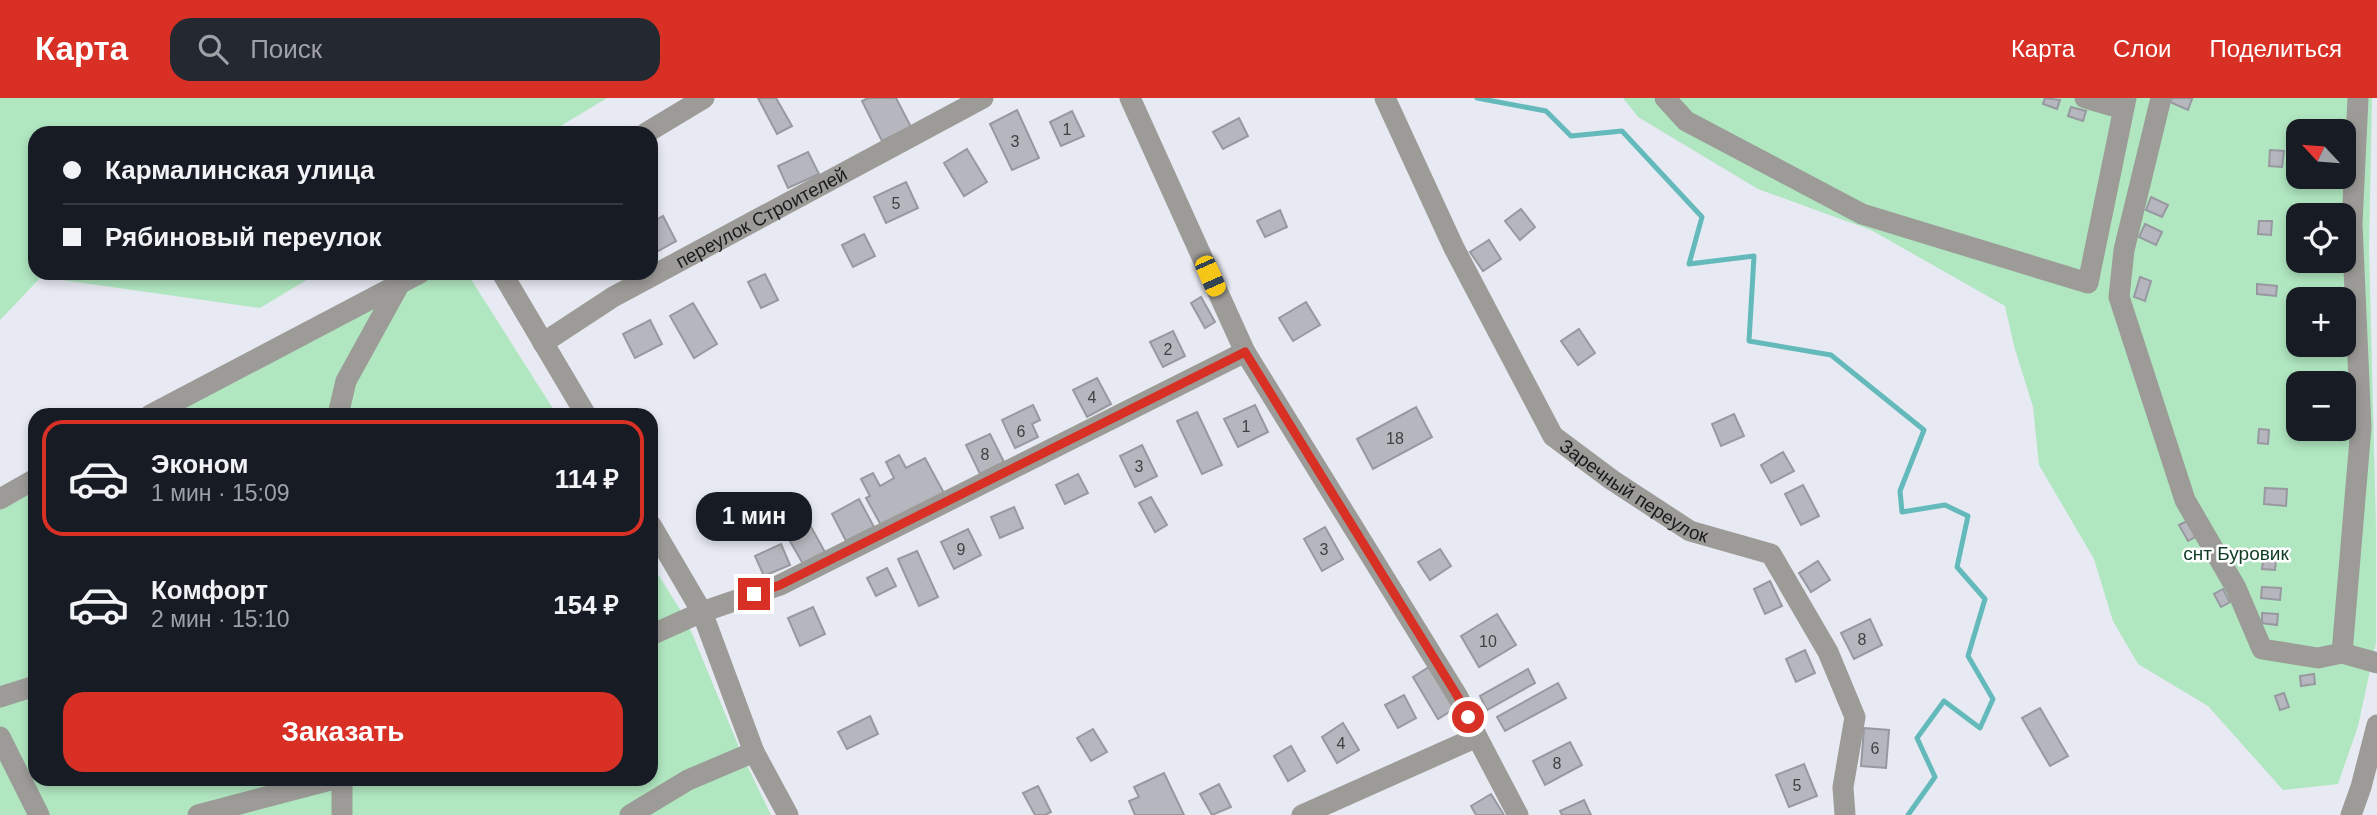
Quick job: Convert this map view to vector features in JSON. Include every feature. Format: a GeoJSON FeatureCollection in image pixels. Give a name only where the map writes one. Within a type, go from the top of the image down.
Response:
{"type":"FeatureCollection","features":[{"type":"Feature","properties":{"kind":"street"},"geometry":{"type":"LineString","coordinates":[[658,126],[704,98]]}},
{"type":"Feature","properties":{"kind":"street","name":"переулок Строителей"},"geometry":{"type":"LineString","coordinates":[[658,273],[983,98]]}},
{"type":"Feature","properties":{"kind":"street"},"geometry":{"type":"LineString","coordinates":[[1130,98],[1245,352],[1458,697],[1518,815]]}},
{"type":"Feature","properties":{"kind":"street","name":"Заречный переулок"},"geometry":{"type":"LineString","coordinates":[[1385,98],[1454,248],[1553,436],[1612,481],[1690,531],[1771,554],[1828,652],[1855,717],[1843,787],[1845,815]]}},
{"type":"Feature","properties":{"kind":"street"},"geometry":{"type":"LineString","coordinates":[[1665,98],[1686,121],[1862,214],[2088,283],[2125,104],[2085,98]]}},
{"type":"Feature","properties":{"kind":"street"},"geometry":{"type":"LineString","coordinates":[[2161,98],[2124,250],[2119,297],[2185,499],[2236,588],[2262,649],[2318,657],[2342,653],[2377,663]]}},
{"type":"Feature","properties":{"kind":"street"},"geometry":{"type":"LineString","coordinates":[[2342,653],[2361,427],[2351,224],[2358,98]]}},
{"type":"Feature","properties":{"kind":"street"},"geometry":{"type":"LineString","coordinates":[[163,408],[408,280]]}},
{"type":"Feature","properties":{"kind":"street"},"geometry":{"type":"LineString","coordinates":[[506,280],[582,408]]}},
{"type":"Feature","properties":{"kind":"street","name":"переулок Строителей"},"geometry":{"type":"LineString","coordinates":[[543,343],[613,297],[645,280]]}},
{"type":"Feature","properties":{"kind":"street"},"geometry":{"type":"LineString","coordinates":[[340,408],[346,381],[399,285]]}},
{"type":"Feature","properties":{"kind":"street"},"geometry":{"type":"LineString","coordinates":[[658,632],[702,612],[780,585],[1245,352]]}},
{"type":"Feature","properties":{"kind":"street"},"geometry":{"type":"LineString","coordinates":[[0,499],[28,483]]}},
{"type":"Feature","properties":{"kind":"street"},"geometry":{"type":"LineString","coordinates":[[658,537],[702,612],[754,752],[788,815]]}},
{"type":"Feature","properties":{"kind":"street"},"geometry":{"type":"LineString","coordinates":[[0,697],[28,688]]}},
{"type":"Feature","properties":{"kind":"street"},"geometry":{"type":"LineString","coordinates":[[2351,815],[2377,725]]}},
{"type":"Feature","properties":{"kind":"street"},"geometry":{"type":"LineString","coordinates":[[0,737],[38,815]]}},
{"type":"Feature","properties":{"kind":"street"},"geometry":{"type":"LineString","coordinates":[[1302,815],[1477,737]]}},
{"type":"Feature","properties":{"kind":"street"},"geometry":{"type":"LineString","coordinates":[[630,815],[688,780],[754,752]]}},
{"type":"Feature","properties":{"kind":"street"},"geometry":{"type":"LineString","coordinates":[[198,815],[308,786]]}},
{"type":"Feature","properties":{"kind":"street"},"geometry":{"type":"LineString","coordinates":[[342,786],[342,815]]}},
{"type":"Feature","properties":{"kind":"green space"},"geometry":{"type":"Polygon","coordinates":[[[0,98],[607,98],[561,126],[28,126],[28,280],[38,280],[0,320],[0,98]]]}},
{"type":"Feature","properties":{"kind":"green space","name":"снт Буровик"},"geometry":{"type":"Polygon","coordinates":[[[1623,98],[2372,98],[2369,247],[2376,643],[2358,726],[2338,784],[2283,790],[2208,706],[2138,664],[2113,621],[2094,559],[2039,465],[2033,407],[2005,306],[1871,230],[1758,189],[1638,117],[1623,98]]]}},
{"type":"Feature","properties":{"kind":"green space"},"geometry":{"type":"Polygon","coordinates":[[[62,280],[306,280],[260,308],[62,280]]]}},
{"type":"Feature","properties":{"kind":"green space"},"geometry":{"type":"Polygon","coordinates":[[[407,280],[471,280],[553,408],[176,408],[407,280]]]}},
{"type":"Feature","properties":{"kind":"green space"},"geometry":{"type":"Polygon","coordinates":[[[28,489],[28,786],[658,786],[658,574],[686,619],[743,757],[771,815],[0,815],[0,504],[28,489]]]}},
{"type":"Feature","properties":{"kind":"building"},"geometry":{"type":"Polygon","coordinates":[[[758,98],[776,98],[792,126],[777,134],[758,98]]]}},
{"type":"Feature","properties":{"kind":"building"},"geometry":{"type":"Polygon","coordinates":[[[868,98],[896,98],[911,127],[882,141],[862,101],[868,98]]]}},
{"type":"Feature","properties":{"kind":"building"},"geometry":{"type":"Polygon","coordinates":[[[2045,98],[2060,100],[2057,109],[2043,104],[2045,98]]]}},
{"type":"Feature","properties":{"kind":"building"},"geometry":{"type":"Polygon","coordinates":[[[2172,98],[2192,99],[2188,110],[2170,102],[2172,98]]]}},
{"type":"Feature","properties":{"kind":"building"},"geometry":{"type":"Polygon","coordinates":[[[2071,107],[2086,111],[2083,121],[2068,116],[2071,107]]]}},
{"type":"Feature","properties":{"kind":"building"},"geometry":{"type":"Polygon","coordinates":[[[1017,110],[1039,158],[1012,170],[990,124],[1017,110]]]}},
{"type":"Feature","properties":{"kind":"building"},"geometry":{"type":"Polygon","coordinates":[[[1072,111],[1084,136],[1061,146],[1050,122],[1072,111]]]}},
{"type":"Feature","properties":{"kind":"building"},"geometry":{"type":"Polygon","coordinates":[[[1239,118],[1248,136],[1223,149],[1213,132],[1239,118]]]}},
{"type":"Feature","properties":{"kind":"building"},"geometry":{"type":"Polygon","coordinates":[[[967,149],[987,182],[964,196],[944,163],[967,149]]]}},
{"type":"Feature","properties":{"kind":"building"},"geometry":{"type":"Polygon","coordinates":[[[2270,150],[2284,151],[2282,167],[2269,166],[2270,150]]]}},
{"type":"Feature","properties":{"kind":"building"},"geometry":{"type":"Polygon","coordinates":[[[808,152],[819,174],[788,188],[778,166],[808,152]]]}},
{"type":"Feature","properties":{"kind":"building"},"geometry":{"type":"Polygon","coordinates":[[[906,182],[918,208],[886,223],[874,197],[906,182]]]}},
{"type":"Feature","properties":{"kind":"building"},"geometry":{"type":"Polygon","coordinates":[[[2151,197],[2168,205],[2162,217],[2146,210],[2151,197]]]}},
{"type":"Feature","properties":{"kind":"building"},"geometry":{"type":"Polygon","coordinates":[[[1521,209],[1535,227],[1520,240],[1505,221],[1521,209]]]}},
{"type":"Feature","properties":{"kind":"building"},"geometry":{"type":"Polygon","coordinates":[[[1280,210],[1287,227],[1265,237],[1257,221],[1280,210]]]}},
{"type":"Feature","properties":{"kind":"building"},"geometry":{"type":"Polygon","coordinates":[[[663,216],[676,241],[658,251],[658,219],[663,216]]]}},
{"type":"Feature","properties":{"kind":"building"},"geometry":{"type":"Polygon","coordinates":[[[2259,221],[2272,221],[2271,235],[2258,234],[2259,221]]]}},
{"type":"Feature","properties":{"kind":"building"},"geometry":{"type":"Polygon","coordinates":[[[2145,224],[2162,232],[2156,245],[2139,237],[2145,224]]]}},
{"type":"Feature","properties":{"kind":"building"},"geometry":{"type":"Polygon","coordinates":[[[864,234],[875,256],[853,267],[842,245],[864,234]]]}},
{"type":"Feature","properties":{"kind":"building"},"geometry":{"type":"Polygon","coordinates":[[[1489,240],[1501,259],[1483,271],[1470,252],[1489,240]]]}},
{"type":"Feature","properties":{"kind":"building"},"geometry":{"type":"Polygon","coordinates":[[[765,274],[778,300],[761,308],[748,282],[765,274]]]}},
{"type":"Feature","properties":{"kind":"building"},"geometry":{"type":"Polygon","coordinates":[[[2140,277],[2151,281],[2145,301],[2134,297],[2140,277]]]}},
{"type":"Feature","properties":{"kind":"building"},"geometry":{"type":"Polygon","coordinates":[[[2257,284],[2277,286],[2276,296],[2257,294],[2257,284]]]}},
{"type":"Feature","properties":{"kind":"building"},"geometry":{"type":"Polygon","coordinates":[[[1201,297],[1215,322],[1205,328],[1191,303],[1201,297]]]}},
{"type":"Feature","properties":{"kind":"building"},"geometry":{"type":"Polygon","coordinates":[[[1306,302],[1320,325],[1293,341],[1279,318],[1306,302]]]}},
{"type":"Feature","properties":{"kind":"building"},"geometry":{"type":"Polygon","coordinates":[[[693,303],[717,344],[694,358],[670,316],[693,303]]]}},
{"type":"Feature","properties":{"kind":"building"},"geometry":{"type":"Polygon","coordinates":[[[650,320],[662,344],[635,358],[623,334],[650,320]]]}},
{"type":"Feature","properties":{"kind":"building"},"geometry":{"type":"Polygon","coordinates":[[[1579,329],[1595,353],[1578,365],[1561,341],[1579,329]]]}},
{"type":"Feature","properties":{"kind":"building"},"geometry":{"type":"Polygon","coordinates":[[[1173,331],[1185,356],[1163,367],[1150,342],[1173,331]]]}},
{"type":"Feature","properties":{"kind":"building"},"geometry":{"type":"Polygon","coordinates":[[[1097,378],[1111,404],[1087,417],[1073,390],[1097,378]]]}},
{"type":"Feature","properties":{"kind":"building"},"geometry":{"type":"Polygon","coordinates":[[[1033,405],[1040,420],[1032,424],[1038,437],[1015,448],[1002,420],[1033,405]]]}},
{"type":"Feature","properties":{"kind":"building"},"geometry":{"type":"Polygon","coordinates":[[[1255,405],[1268,432],[1238,447],[1224,419],[1255,405]]]}},
{"type":"Feature","properties":{"kind":"building"},"geometry":{"type":"Polygon","coordinates":[[[1416,407],[1432,437],[1373,469],[1357,439],[1416,407]]]}},
{"type":"Feature","properties":{"kind":"building"},"geometry":{"type":"Polygon","coordinates":[[[1197,412],[1222,465],[1202,474],[1177,421],[1197,412]]]}},
{"type":"Feature","properties":{"kind":"building"},"geometry":{"type":"Polygon","coordinates":[[[1734,414],[1744,436],[1721,446],[1712,424],[1734,414]]]}},
{"type":"Feature","properties":{"kind":"building"},"geometry":{"type":"Polygon","coordinates":[[[2259,429],[2269,430],[2268,444],[2258,443],[2259,429]]]}},
{"type":"Feature","properties":{"kind":"building"},"geometry":{"type":"Polygon","coordinates":[[[990,434],[1004,462],[980,474],[966,445],[990,434]]]}},
{"type":"Feature","properties":{"kind":"building"},"geometry":{"type":"Polygon","coordinates":[[[1142,445],[1157,476],[1135,487],[1120,456],[1142,445]]]}},
{"type":"Feature","properties":{"kind":"building"},"geometry":{"type":"Polygon","coordinates":[[[1783,452],[1794,471],[1771,483],[1761,465],[1783,452]]]}},
{"type":"Feature","properties":{"kind":"building"},"geometry":{"type":"Polygon","coordinates":[[[899,455],[906,468],[925,458],[944,493],[882,527],[866,498],[870,496],[861,479],[873,473],[880,486],[894,478],[886,462],[899,455]]]}},
{"type":"Feature","properties":{"kind":"building"},"geometry":{"type":"Polygon","coordinates":[[[1078,474],[1088,493],[1065,504],[1056,485],[1078,474]]]}},
{"type":"Feature","properties":{"kind":"building"},"geometry":{"type":"Polygon","coordinates":[[[1803,485],[1819,516],[1801,525],[1785,494],[1803,485]]]}},
{"type":"Feature","properties":{"kind":"building"},"geometry":{"type":"Polygon","coordinates":[[[2265,488],[2287,489],[2286,506],[2264,504],[2265,488]]]}},
{"type":"Feature","properties":{"kind":"building"},"geometry":{"type":"Polygon","coordinates":[[[1151,497],[1167,525],[1155,532],[1139,503],[1151,497]]]}},
{"type":"Feature","properties":{"kind":"building"},"geometry":{"type":"Polygon","coordinates":[[[859,499],[874,527],[846,541],[832,514],[859,499]]]}},
{"type":"Feature","properties":{"kind":"building"},"geometry":{"type":"Polygon","coordinates":[[[796,500],[825,552],[803,564],[774,513],[796,500]]]}},
{"type":"Feature","properties":{"kind":"building"},"geometry":{"type":"Polygon","coordinates":[[[1014,507],[1023,528],[1000,538],[991,517],[1014,507]]]}},
{"type":"Feature","properties":{"kind":"building"},"geometry":{"type":"Polygon","coordinates":[[[2189,520],[2197,536],[2188,541],[2179,525],[2189,520]]]}},
{"type":"Feature","properties":{"kind":"building"},"geometry":{"type":"Polygon","coordinates":[[[1325,527],[1343,559],[1322,571],[1304,539],[1325,527]]]}},
{"type":"Feature","properties":{"kind":"building"},"geometry":{"type":"Polygon","coordinates":[[[968,529],[981,555],[954,569],[941,542],[968,529]]]}},
{"type":"Feature","properties":{"kind":"building"},"geometry":{"type":"Polygon","coordinates":[[[781,544],[790,565],[764,576],[755,556],[781,544]]]}},
{"type":"Feature","properties":{"kind":"building"},"geometry":{"type":"Polygon","coordinates":[[[1440,549],[1451,566],[1430,580],[1418,562],[1440,549]]]}},
{"type":"Feature","properties":{"kind":"building"},"geometry":{"type":"Polygon","coordinates":[[[917,551],[938,597],[919,606],[898,559],[917,551]]]}},
{"type":"Feature","properties":{"kind":"building"},"geometry":{"type":"Polygon","coordinates":[[[2264,551],[2277,552],[2275,570],[2262,569],[2264,551]]]}},
{"type":"Feature","properties":{"kind":"building"},"geometry":{"type":"Polygon","coordinates":[[[1818,561],[1830,580],[1811,592],[1799,573],[1818,561]]]}},
{"type":"Feature","properties":{"kind":"building"},"geometry":{"type":"Polygon","coordinates":[[[887,568],[896,586],[876,596],[867,578],[887,568]]]}},
{"type":"Feature","properties":{"kind":"building"},"geometry":{"type":"Polygon","coordinates":[[[1770,581],[1782,606],[1765,614],[1754,589],[1770,581]]]}},
{"type":"Feature","properties":{"kind":"building"},"geometry":{"type":"Polygon","coordinates":[[[2262,587],[2281,588],[2280,600],[2261,598],[2262,587]]]}},
{"type":"Feature","properties":{"kind":"building"},"geometry":{"type":"Polygon","coordinates":[[[2223,589],[2230,602],[2221,607],[2214,594],[2223,589]]]}},
{"type":"Feature","properties":{"kind":"building"},"geometry":{"type":"Polygon","coordinates":[[[813,607],[825,634],[800,646],[788,618],[813,607]]]}},
{"type":"Feature","properties":{"kind":"building"},"geometry":{"type":"Polygon","coordinates":[[[2262,613],[2278,614],[2277,625],[2262,623],[2262,613]]]}},
{"type":"Feature","properties":{"kind":"building"},"geometry":{"type":"Polygon","coordinates":[[[1497,614],[1516,645],[1479,667],[1461,636],[1497,614]]]}},
{"type":"Feature","properties":{"kind":"building"},"geometry":{"type":"Polygon","coordinates":[[[1870,619],[1882,645],[1854,659],[1841,633],[1870,619]]]}},
{"type":"Feature","properties":{"kind":"building"},"geometry":{"type":"Polygon","coordinates":[[[1805,650],[1815,673],[1796,682],[1786,659],[1805,650]]]}},
{"type":"Feature","properties":{"kind":"building"},"geometry":{"type":"Polygon","coordinates":[[[1429,667],[1454,709],[1438,719],[1413,677],[1429,667]]]}},
{"type":"Feature","properties":{"kind":"building"},"geometry":{"type":"Polygon","coordinates":[[[1528,669],[1535,683],[1487,710],[1480,696],[1528,669]]]}},
{"type":"Feature","properties":{"kind":"building"},"geometry":{"type":"Polygon","coordinates":[[[2314,674],[2315,684],[2301,686],[2300,676],[2314,674]]]}},
{"type":"Feature","properties":{"kind":"building"},"geometry":{"type":"Polygon","coordinates":[[[1558,683],[1566,698],[1505,731],[1497,717],[1558,683]]]}},
{"type":"Feature","properties":{"kind":"building"},"geometry":{"type":"Polygon","coordinates":[[[2284,693],[2289,707],[2280,710],[2275,696],[2284,693]]]}},
{"type":"Feature","properties":{"kind":"building"},"geometry":{"type":"Polygon","coordinates":[[[1404,695],[1416,718],[1398,728],[1385,705],[1404,695]]]}},
{"type":"Feature","properties":{"kind":"building"},"geometry":{"type":"Polygon","coordinates":[[[2040,708],[2068,756],[2050,766],[2022,718],[2040,708]]]}},
{"type":"Feature","properties":{"kind":"building"},"geometry":{"type":"Polygon","coordinates":[[[870,716],[878,734],[847,749],[838,732],[870,716]]]}},
{"type":"Feature","properties":{"kind":"building"},"geometry":{"type":"Polygon","coordinates":[[[1343,723],[1359,750],[1337,763],[1322,737],[1343,723]]]}},
{"type":"Feature","properties":{"kind":"building"},"geometry":{"type":"Polygon","coordinates":[[[1864,728],[1889,730],[1886,768],[1861,766],[1864,728]]]}},
{"type":"Feature","properties":{"kind":"building"},"geometry":{"type":"Polygon","coordinates":[[[1093,729],[1107,752],[1091,761],[1077,738],[1093,729]]]}},
{"type":"Feature","properties":{"kind":"building"},"geometry":{"type":"Polygon","coordinates":[[[1570,742],[1582,765],[1545,785],[1533,761],[1570,742]]]}},
{"type":"Feature","properties":{"kind":"building"},"geometry":{"type":"Polygon","coordinates":[[[1291,746],[1305,771],[1288,781],[1274,756],[1291,746]]]}},
{"type":"Feature","properties":{"kind":"building"},"geometry":{"type":"Polygon","coordinates":[[[1804,764],[1817,796],[1789,807],[1776,775],[1804,764]]]}},
{"type":"Feature","properties":{"kind":"building"},"geometry":{"type":"Polygon","coordinates":[[[1164,773],[1184,815],[1135,815],[1129,801],[1139,797],[1134,787],[1164,773]]]}},
{"type":"Feature","properties":{"kind":"building"},"geometry":{"type":"Polygon","coordinates":[[[1219,784],[1231,807],[1212,815],[1200,794],[1219,784]]]}},
{"type":"Feature","properties":{"kind":"building"},"geometry":{"type":"Polygon","coordinates":[[[1038,786],[1051,812],[1045,815],[1035,815],[1023,793],[1038,786]]]}},
{"type":"Feature","properties":{"kind":"building"},"geometry":{"type":"Polygon","coordinates":[[[1491,794],[1504,815],[1476,815],[1471,806],[1491,794]]]}},
{"type":"Feature","properties":{"kind":"building"},"geometry":{"type":"Polygon","coordinates":[[[1584,800],[1591,815],[1562,815],[1560,811],[1584,800]]]}},
{"type":"Feature","properties":{"kind":"waterway"},"geometry":{"type":"LineString","coordinates":[[1477,98],[1546,111],[1571,136],[1622,131],[1702,217],[1689,264],[1754,256],[1749,341],[1831,355],[1924,430],[1900,491],[1902,512],[1945,505],[1968,516],[1957,567],[1985,599],[1968,656],[1993,699],[1980,728],[1944,701],[1917,738],[1935,777],[1908,815]]}},
{"type":"Feature","properties":{"kind":"route"},"geometry":{"type":"LineString","coordinates":[[754,594],[780,585],[1245,352],[1468,717]]}}]}
